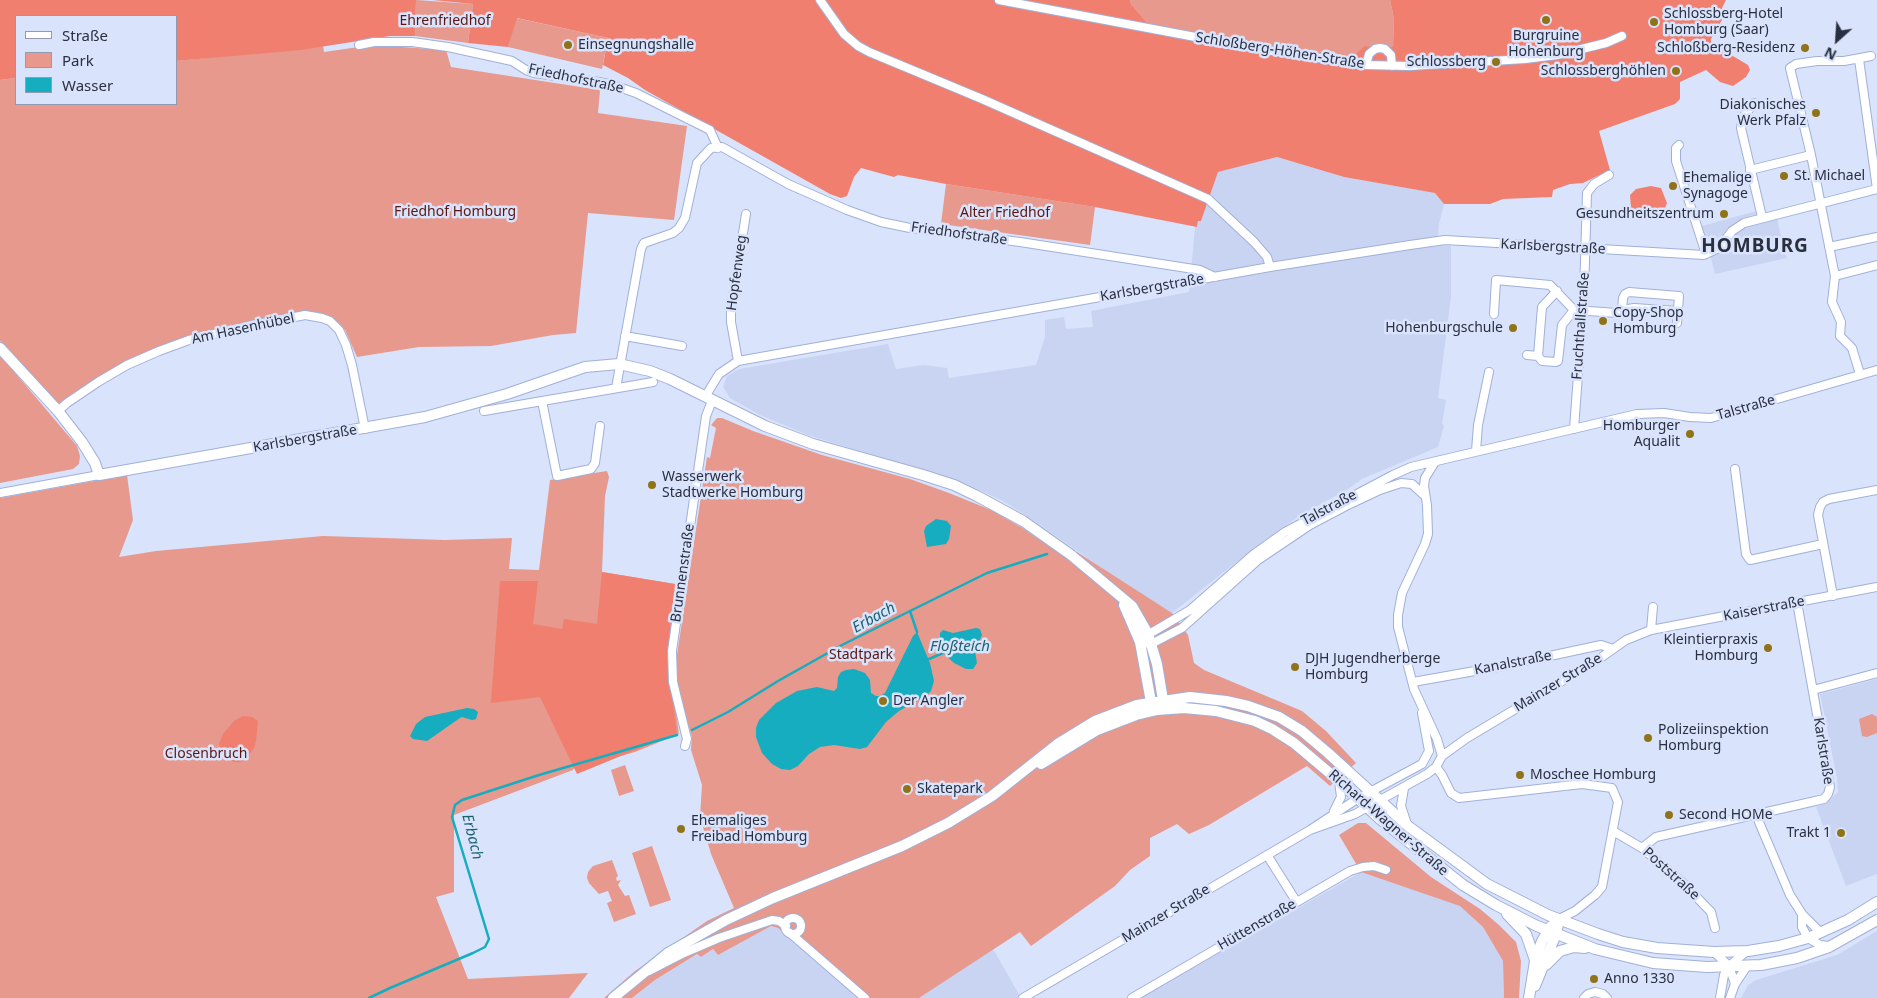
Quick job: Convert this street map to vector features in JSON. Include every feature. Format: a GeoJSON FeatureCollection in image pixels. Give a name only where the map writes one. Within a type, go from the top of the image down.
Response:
{"type":"FeatureCollection","features":[{"type":"Feature","properties":{"kind":"main road"},"geometry":{"type":"LineString","coordinates":[[0,348],[58,411],[82,442],[95,463],[99,475]]}},
{"type":"Feature","properties":{"kind":"main road","name":"Karlsbergstraße"},"geometry":{"type":"LineString","coordinates":[[99,475],[364,429],[443,413],[508,394],[585,367],[619,364],[650,371],[709,399]]}},
{"type":"Feature","properties":{"kind":"main road"},"geometry":{"type":"LineString","coordinates":[[709,399],[749,420],[787,435],[954,485],[998,506],[1072,555],[1117,593],[1147,640],[1163,700],[1154,706],[1148,678],[1154,668]]}},
{"type":"Feature","properties":{"kind":"main road","name":"Richard-Wagner-Straße"},"geometry":{"type":"LineString","coordinates":[[1163,700],[1190,697],[1226,701],[1248,706],[1279,717],[1302,731],[1408,826],[1488,884],[1559,919],[1624,942],[1657,948],[1714,952],[1747,951],[1779,946],[1821,933],[1848,920],[1877,902]]}},
{"type":"Feature","properties":{"kind":"main road","name":"Richard-Wagner-Straße"},"geometry":{"type":"LineString","coordinates":[[613,998],[683,943],[753,907],[902,846],[948,823],[1097,730],[1154,706],[1199,708],[1236,715],[1272,729],[1294,743],[1357,799],[1443,870],[1496,905],[1551,932],[1595,949],[1653,963],[1707,967],[1748,966],[1797,958],[1830,947],[1877,920]]}},
{"type":"Feature","properties":{"kind":"main road"},"geometry":{"type":"LineString","coordinates":[[1496,905],[1526,934],[1535,961]]}},
{"type":"Feature","properties":{"kind":"main road"},"geometry":{"type":"LineString","coordinates":[[1529,998],[1535,961],[1559,919]]}},
{"type":"Feature","properties":{"kind":"main road"},"geometry":{"type":"LineString","coordinates":[[1538,979],[1551,932]]}},
{"type":"Feature","properties":{"kind":"main road"},"geometry":{"type":"LineString","coordinates":[[1529,998],[1550,959],[1560,951],[1574,947],[1595,949]]}},
{"type":"Feature","properties":{"kind":"street"},"geometry":{"type":"LineString","coordinates":[[820,0],[844,34],[858,46],[869,52],[982,99],[1208,199],[1254,242],[1267,257],[1270,267]]}},
{"type":"Feature","properties":{"kind":"street","name":"Schloßberg-Höhen-Straße"},"geometry":{"type":"LineString","coordinates":[[999,0],[1254,48],[1366,65],[1444,65],[1525,59],[1557,55],[1606,43],[1622,36]]}},
{"type":"Feature","properties":{"kind":"street","name":"Friedhofstraße"},"geometry":{"type":"LineString","coordinates":[[358,45],[374,42],[412,42],[448,47],[512,61],[534,73],[594,81],[636,93],[710,130],[718,148],[722,147],[805,191],[847,210],[881,222],[1200,270],[1215,277]]}},
{"type":"Feature","properties":{"kind":"street"},"geometry":{"type":"LineString","coordinates":[[1366,65],[1369,54],[1375,49],[1380,48],[1385,49],[1391,55],[1392,66]]}},
{"type":"Feature","properties":{"kind":"street"},"geometry":{"type":"LineString","coordinates":[[1860,374],[1852,348],[1840,336],[1841,322],[1832,302],[1835,276],[1811,155],[1790,68],[1796,64],[1859,59],[1871,56]]}},
{"type":"Feature","properties":{"kind":"street"},"geometry":{"type":"LineString","coordinates":[[1679,145],[1676,148],[1676,161],[1708,254],[1719,248],[1736,227],[1762,217],[1877,189],[1859,59]]}},
{"type":"Feature","properties":{"kind":"street"},"geometry":{"type":"LineString","coordinates":[[1754,104],[1743,117],[1740,124],[1762,217]]}},
{"type":"Feature","properties":{"kind":"street"},"geometry":{"type":"LineString","coordinates":[[616,388],[640,249],[644,243],[673,233],[679,228],[684,218],[697,163],[711,148],[718,148]]}},
{"type":"Feature","properties":{"kind":"street"},"geometry":{"type":"LineString","coordinates":[[1750,170],[1811,155]]}},
{"type":"Feature","properties":{"kind":"street","name":"Fruchthallstraße"},"geometry":{"type":"LineString","coordinates":[[1574,429],[1583,311],[1587,193],[1594,184],[1609,175]]}},
{"type":"Feature","properties":{"kind":"street","name":"Hopfenweg"},"geometry":{"type":"LineString","coordinates":[[738,361],[731,322],[731,309],[746,214]]}},
{"type":"Feature","properties":{"kind":"street"},"geometry":{"type":"LineString","coordinates":[[1829,247],[1877,237]]}},
{"type":"Feature","properties":{"kind":"street","name":"Karlsbergstraße"},"geometry":{"type":"LineString","coordinates":[[709,399],[719,374],[738,361],[1270,267],[1445,240],[1697,255],[1708,254]]}},
{"type":"Feature","properties":{"kind":"street"},"geometry":{"type":"LineString","coordinates":[[1835,276],[1877,265]]}},
{"type":"Feature","properties":{"kind":"street"},"geometry":{"type":"LineString","coordinates":[[1494,314],[1496,280],[1550,285],[1574,310],[1617,313],[1634,308],[1678,311]]}},
{"type":"Feature","properties":{"kind":"street"},"geometry":{"type":"LineString","coordinates":[[1557,291],[1542,307],[1538,356],[1542,361],[1558,361],[1562,325],[1574,310]]}},
{"type":"Feature","properties":{"kind":"street"},"geometry":{"type":"LineString","coordinates":[[1622,310],[1623,298],[1629,292],[1679,296],[1677,323]]}},
{"type":"Feature","properties":{"kind":"street","name":"Am Hasenhübel"},"geometry":{"type":"LineString","coordinates":[[58,411],[98,382],[127,365],[159,351],[189,340],[248,326],[305,316],[330,321],[339,330],[352,365],[364,429]]}},
{"type":"Feature","properties":{"kind":"street"},"geometry":{"type":"LineString","coordinates":[[625,336],[682,346]]}},
{"type":"Feature","properties":{"kind":"street"},"geometry":{"type":"LineString","coordinates":[[1527,355],[1538,356]]}},
{"type":"Feature","properties":{"kind":"street","name":"Talstraße"},"geometry":{"type":"LineString","coordinates":[[1147,640],[1190,610],[1254,554],[1285,532],[1411,467],[1637,414],[1654,412],[1696,418],[1711,418],[1877,370]]}},
{"type":"Feature","properties":{"kind":"street"},"geometry":{"type":"LineString","coordinates":[[1476,451],[1478,425],[1489,372]]}},
{"type":"Feature","properties":{"kind":"street"},"geometry":{"type":"LineString","coordinates":[[484,411],[654,382]]}},
{"type":"Feature","properties":{"kind":"street"},"geometry":{"type":"LineString","coordinates":[[508,394],[511,406]]}},
{"type":"Feature","properties":{"kind":"street","name":"Brunnenstraße"},"geometry":{"type":"LineString","coordinates":[[685,746],[687,739],[673,682],[672,651],[709,399]]}},
{"type":"Feature","properties":{"kind":"street"},"geometry":{"type":"LineString","coordinates":[[542,400],[557,476],[591,469],[595,464],[600,426]]}},
{"type":"Feature","properties":{"kind":"street"},"geometry":{"type":"LineString","coordinates":[[1421,707],[1437,739],[1442,756],[1436,756],[1429,751],[1421,707],[1398,627],[1398,609],[1402,593],[1428,534],[1428,518],[1424,495],[1425,478],[1435,462]]}},
{"type":"Feature","properties":{"kind":"street"},"geometry":{"type":"LineString","coordinates":[[1735,469],[1746,554],[1750,560],[1823,544]]}},
{"type":"Feature","properties":{"kind":"street"},"geometry":{"type":"LineString","coordinates":[[0,493],[99,475]]}},
{"type":"Feature","properties":{"kind":"street","name":"Talstraße"},"geometry":{"type":"LineString","coordinates":[[1147,640],[1182,628],[1258,560],[1310,525],[1380,490],[1401,483],[1412,484],[1424,495]]}},
{"type":"Feature","properties":{"kind":"street"},"geometry":{"type":"LineString","coordinates":[[1833,596],[1818,515],[1823,502],[1829,499],[1877,490]]}},
{"type":"Feature","properties":{"kind":"street","name":"Kaiserstraße"},"geometry":{"type":"LineString","coordinates":[[1651,630],[1877,586]]}},
{"type":"Feature","properties":{"kind":"street","name":"Karlstraße"},"geometry":{"type":"LineString","coordinates":[[1642,848],[1656,837],[1824,799],[1828,794],[1830,787],[1798,602]]}},
{"type":"Feature","properties":{"kind":"street"},"geometry":{"type":"LineString","coordinates":[[1651,630],[1653,607]]}},
{"type":"Feature","properties":{"kind":"street","name":"Mainzer Straße"},"geometry":{"type":"LineString","coordinates":[[1310,830],[1355,814],[1404,788],[1436,767],[1442,756],[1467,738],[1626,640],[1651,630]]}},
{"type":"Feature","properties":{"kind":"street","name":"Kanalstraße"},"geometry":{"type":"LineString","coordinates":[[1413,682],[1503,666],[1600,645],[1613,649]]}},
{"type":"Feature","properties":{"kind":"street"},"geometry":{"type":"LineString","coordinates":[[1813,690],[1877,673]]}},
{"type":"Feature","properties":{"kind":"street","name":"Mainzer Straße"},"geometry":{"type":"LineString","coordinates":[[1023,998],[1310,830],[1357,799],[1422,764],[1429,751],[1467,738]]}},
{"type":"Feature","properties":{"kind":"street"},"geometry":{"type":"LineString","coordinates":[[1436,767],[1451,793],[1459,798],[1590,784],[1612,788],[1618,802],[1602,887],[1573,912],[1559,919]]}},
{"type":"Feature","properties":{"kind":"street","name":"Mainzer Straße"},"geometry":{"type":"LineString","coordinates":[[1330,816],[1337,808],[1341,797],[1339,781]]}},
{"type":"Feature","properties":{"kind":"street"},"geometry":{"type":"LineString","coordinates":[[1404,788],[1401,806],[1408,826]]}},
{"type":"Feature","properties":{"kind":"street"},"geometry":{"type":"LineString","coordinates":[[1756,815],[1790,895],[1802,914],[1821,933]]}},
{"type":"Feature","properties":{"kind":"street","name":"Poststraße"},"geometry":{"type":"LineString","coordinates":[[1613,831],[1630,839],[1642,848],[1703,903],[1714,918],[1715,928]]}},
{"type":"Feature","properties":{"kind":"street"},"geometry":{"type":"LineString","coordinates":[[1268,855],[1296,901]]}},
{"type":"Feature","properties":{"kind":"street","name":"Hüttenstraße"},"geometry":{"type":"LineString","coordinates":[[1132,998],[1350,871],[1374,866],[1386,870]]}},
{"type":"Feature","properties":{"kind":"street"},"geometry":{"type":"LineString","coordinates":[[1802,914],[1802,927],[1808,938],[1820,945],[1830,947]]}},
{"type":"Feature","properties":{"kind":"street"},"geometry":{"type":"LineString","coordinates":[[788,930],[787,921],[793,918],[798,920],[804,937],[824,961]]}},
{"type":"Feature","properties":{"kind":"street"},"geometry":{"type":"LineString","coordinates":[[640,975],[719,938],[772,920],[779,922],[866,998]]}},
{"type":"Feature","properties":{"kind":"street"},"geometry":{"type":"LineString","coordinates":[[788,930],[798,932],[801,925]]}},
{"type":"Feature","properties":{"kind":"street"},"geometry":{"type":"LineString","coordinates":[[1720,998],[1724,975],[1729,966],[1747,951]]}},
{"type":"Feature","properties":{"kind":"street"},"geometry":{"type":"LineString","coordinates":[[1714,952],[1729,966],[1735,984]]}},
{"type":"Feature","properties":{"kind":"street"},"geometry":{"type":"LineString","coordinates":[[1730,998],[1735,984],[1748,966]]}},
{"type":"Feature","properties":{"kind":"street"},"geometry":{"type":"LineString","coordinates":[[1707,967],[1718,975],[1722,986]]}},
{"type":"Feature","properties":{"kind":"street"},"geometry":{"type":"LineString","coordinates":[[1584,998],[1588,994],[1595,992],[1607,998]]}},
{"type":"Feature","properties":{"kind":"shaded area"},"geometry":{"type":"Polygon","coordinates":[[[0,0],[416,0],[415,36],[390,36],[301,50],[178,61],[178,15],[15,15],[15,78],[0,80],[0,0]]]}},
{"type":"Feature","properties":{"kind":"shaded area"},"geometry":{"type":"Polygon","coordinates":[[[433,0],[1130,0],[1131,4],[1151,27],[1195,37],[1351,58],[1365,46],[1393,47],[1394,19],[1390,0],[1726,0],[1722,8],[1722,20],[1711,39],[1711,43],[1748,65],[1750,70],[1746,77],[1733,86],[1720,82],[1706,70],[1680,82],[1680,99],[1675,104],[1599,131],[1610,170],[1583,183],[1570,184],[1553,190],[1552,197],[1503,199],[1490,204],[1444,204],[1435,193],[1344,177],[1277,157],[1218,172],[1201,221],[1198,221],[1197,227],[1095,207],[898,175],[894,177],[861,168],[854,177],[847,196],[841,198],[830,194],[603,65],[608,38],[517,18],[508,47],[468,43],[473,4],[433,0]]]}},
{"type":"Feature","properties":{"kind":"shaded area"},"geometry":{"type":"Polygon","coordinates":[[[1277,157],[1344,177],[1436,193],[1444,204],[1439,224],[1437,245],[1451,246],[1451,297],[1438,398],[1446,400],[1442,423],[1444,426],[1438,447],[1362,479],[1348,489],[1299,516],[1172,613],[1119,580],[1001,500],[964,483],[808,435],[760,415],[730,398],[723,387],[727,376],[739,369],[888,344],[896,369],[923,365],[947,368],[949,378],[1036,365],[1045,337],[1045,320],[1064,317],[1066,329],[1093,327],[1091,311],[1189,292],[1195,227],[1197,227],[1198,221],[1201,221],[1218,172],[1277,157]]]}},
{"type":"Feature","properties":{"kind":"shaded area"},"geometry":{"type":"Polygon","coordinates":[[[1651,186],[1661,188],[1667,203],[1665,208],[1661,212],[1648,215],[1631,208],[1630,195],[1636,189],[1651,186]]]}},
{"type":"Feature","properties":{"kind":"shaded area"},"geometry":{"type":"Polygon","coordinates":[[[1760,210],[1762,217],[1776,214],[1787,258],[1715,274],[1710,254],[1698,227],[1760,210]]]}},
{"type":"Feature","properties":{"kind":"shaded area"},"geometry":{"type":"Polygon","coordinates":[[[602,572],[675,584],[667,658],[677,733],[577,774],[540,697],[491,703],[500,581],[538,581],[533,624],[562,629],[564,619],[597,624],[602,572]]]}},
{"type":"Feature","properties":{"kind":"shaded area"},"geometry":{"type":"Polygon","coordinates":[[[1877,679],[1877,874],[1846,886],[1816,807],[1826,803],[1838,792],[1837,778],[1820,694],[1877,679]]]}},
{"type":"Feature","properties":{"kind":"shaded area"},"geometry":{"type":"Polygon","coordinates":[[[243,716],[252,717],[258,721],[256,741],[254,748],[247,757],[241,762],[234,762],[228,759],[222,752],[219,744],[223,734],[234,721],[243,716]]]}},
{"type":"Feature","properties":{"kind":"shaded area"},"geometry":{"type":"Polygon","coordinates":[[[1361,872],[1460,905],[1483,927],[1503,961],[1504,998],[1141,998],[1361,872]]]}},
{"type":"Feature","properties":{"kind":"shaded area"},"geometry":{"type":"Polygon","coordinates":[[[770,926],[778,928],[860,998],[632,998],[655,980],[697,954],[701,957],[713,949],[718,955],[770,926]]]}},
{"type":"Feature","properties":{"kind":"shaded area"},"geometry":{"type":"Polygon","coordinates":[[[1877,931],[1877,998],[1741,998],[1748,985],[1756,980],[1837,955],[1877,931]]]}},
{"type":"Feature","properties":{"kind":"shaded area"},"geometry":{"type":"Polygon","coordinates":[[[993,949],[1021,998],[919,998],[993,949]]]}},
{"type":"Feature","properties":{"kind":"green space","name":"Ehrenfriedhof"},"geometry":{"type":"Polygon","coordinates":[[[416,0],[473,4],[468,43],[415,36],[416,0]]]}},
{"type":"Feature","properties":{"kind":"green space"},"geometry":{"type":"Polygon","coordinates":[[[1130,0],[1390,0],[1394,19],[1393,47],[1366,46],[1351,59],[1195,37],[1151,27],[1131,4],[1130,0]]]}},
{"type":"Feature","properties":{"kind":"green space"},"geometry":{"type":"Polygon","coordinates":[[[516,18],[608,38],[602,69],[508,47],[516,18]]]}},
{"type":"Feature","properties":{"kind":"green space","name":"Friedhof Homburg"},"geometry":{"type":"Polygon","coordinates":[[[373,45],[446,50],[451,67],[600,90],[598,113],[687,126],[674,220],[588,213],[576,333],[553,335],[491,346],[419,347],[357,357],[345,330],[335,320],[317,312],[300,312],[189,336],[158,347],[125,361],[58,404],[0,341],[0,80],[15,78],[15,105],[178,105],[178,61],[323,46],[324,52],[373,45]]]}},
{"type":"Feature","properties":{"kind":"green space","name":"Alter Friedhof"},"geometry":{"type":"Polygon","coordinates":[[[946,184],[1095,207],[1090,245],[941,224],[946,184]]]}},
{"type":"Feature","properties":{"kind":"green space"},"geometry":{"type":"Polygon","coordinates":[[[0,355],[77,446],[80,456],[79,464],[73,469],[0,483],[0,355]]]}},
{"type":"Feature","properties":{"kind":"green space","name":"Stadtpark"},"geometry":{"type":"Polygon","coordinates":[[[717,418],[722,418],[822,455],[910,479],[949,493],[991,510],[1021,527],[1065,557],[1077,552],[1172,613],[1188,635],[1194,663],[1204,670],[1302,711],[1326,731],[1356,763],[1330,786],[1307,766],[1209,825],[1189,834],[1177,824],[1150,838],[1150,856],[1130,870],[1115,886],[1031,946],[1020,932],[919,998],[860,998],[778,928],[771,926],[718,955],[713,949],[701,957],[697,954],[655,980],[632,998],[604,998],[635,971],[707,921],[734,908],[711,854],[700,817],[702,785],[691,750],[692,737],[681,703],[675,668],[707,457],[710,458],[716,428],[711,425],[717,418]]]}},
{"type":"Feature","properties":{"kind":"green space","name":"Closenbruch"},"geometry":{"type":"Polygon","coordinates":[[[607,471],[609,477],[605,496],[602,572],[675,584],[669,659],[679,734],[635,752],[573,769],[454,815],[454,892],[436,897],[468,979],[588,973],[569,998],[0,998],[0,498],[127,475],[133,520],[119,557],[156,551],[323,536],[445,540],[512,538],[509,569],[539,570],[550,480],[607,471]]]}},
{"type":"Feature","properties":{"kind":"green space"},"geometry":{"type":"Polygon","coordinates":[[[1872,714],[1877,717],[1877,733],[1867,737],[1862,736],[1859,719],[1872,714]]]}},
{"type":"Feature","properties":{"kind":"green space"},"geometry":{"type":"Polygon","coordinates":[[[625,765],[634,791],[619,796],[611,770],[625,765]]]}},
{"type":"Feature","properties":{"kind":"green space"},"geometry":{"type":"Polygon","coordinates":[[[1358,823],[1366,823],[1431,877],[1480,909],[1516,942],[1521,961],[1519,998],[1504,998],[1503,961],[1483,927],[1460,906],[1361,872],[1339,835],[1358,823]]]}},
{"type":"Feature","properties":{"kind":"green space"},"geometry":{"type":"Polygon","coordinates":[[[652,846],[671,900],[650,907],[632,853],[652,846]]]}},
{"type":"Feature","properties":{"kind":"green space"},"geometry":{"type":"Polygon","coordinates":[[[612,860],[618,876],[616,878],[617,881],[621,880],[618,885],[625,896],[629,895],[636,914],[614,922],[607,903],[612,901],[608,891],[599,894],[587,878],[588,872],[593,866],[612,860]]]}},
{"type":"Feature","properties":{"kind":"water"},"geometry":{"type":"Polygon","coordinates":[[[936,519],[947,521],[951,526],[949,539],[946,544],[927,547],[924,531],[926,526],[936,519]]]}},
{"type":"Feature","properties":{"kind":"water","name":"Floßteich"},"geometry":{"type":"Polygon","coordinates":[[[976,628],[980,629],[982,635],[975,651],[977,663],[973,669],[966,669],[954,663],[943,653],[940,645],[940,633],[943,630],[953,633],[976,628]]]}},
{"type":"Feature","properties":{"kind":"water"},"geometry":{"type":"Polygon","coordinates":[[[917,632],[930,663],[934,681],[931,691],[899,711],[886,722],[867,747],[860,749],[834,745],[820,747],[809,754],[798,766],[790,770],[781,769],[772,764],[762,753],[756,737],[756,728],[759,720],[776,703],[797,691],[817,687],[834,691],[837,688],[838,677],[841,672],[854,669],[865,673],[870,680],[871,693],[880,696],[885,693],[913,636],[917,632]]]}},
{"type":"Feature","properties":{"kind":"water"},"geometry":{"type":"Polygon","coordinates":[[[467,708],[478,712],[476,719],[472,720],[462,717],[427,741],[413,739],[410,736],[416,724],[425,717],[467,708]]]}},
{"type":"Feature","properties":{"kind":"waterway","name":"Erbach"},"geometry":{"type":"LineString","coordinates":[[692,730],[728,712],[842,645],[910,611],[987,573],[1047,554]]}},
{"type":"Feature","properties":{"kind":"waterway"},"geometry":{"type":"LineString","coordinates":[[910,611],[917,632]]}},
{"type":"Feature","properties":{"kind":"waterway"},"geometry":{"type":"LineString","coordinates":[[929,659],[943,653]]}},
{"type":"Feature","properties":{"kind":"waterway","name":"Erbach"},"geometry":{"type":"LineString","coordinates":[[369,998],[473,953],[485,947],[489,939],[452,817],[455,805],[462,800],[539,775],[677,735]]}},
{"type":"Feature","properties":{"kind":"place","name":"Burgruine Hohenburg"},"geometry":{"type":"Point","coordinates":[1546,20]}},
{"type":"Feature","properties":{"kind":"place","name":"Schlossberg-Hotel Homburg (Saar)"},"geometry":{"type":"Point","coordinates":[1654,22]}},
{"type":"Feature","properties":{"kind":"place","name":"Einsegnungshalle"},"geometry":{"type":"Point","coordinates":[568,45]}},
{"type":"Feature","properties":{"kind":"place","name":"Schloßberg-Residenz"},"geometry":{"type":"Point","coordinates":[1805,48]}},
{"type":"Feature","properties":{"kind":"place","name":"Schlossberg"},"geometry":{"type":"Point","coordinates":[1496,62]}},
{"type":"Feature","properties":{"kind":"place","name":"Schlossberghöhlen"},"geometry":{"type":"Point","coordinates":[1676,71]}},
{"type":"Feature","properties":{"kind":"place","name":"Diakonisches Werk Pfalz"},"geometry":{"type":"Point","coordinates":[1816,113]}},
{"type":"Feature","properties":{"kind":"place","name":"St. Michael"},"geometry":{"type":"Point","coordinates":[1784,176]}},
{"type":"Feature","properties":{"kind":"place","name":"Ehemalige Synagoge"},"geometry":{"type":"Point","coordinates":[1673,186]}},
{"type":"Feature","properties":{"kind":"place","name":"Gesundheitszentrum"},"geometry":{"type":"Point","coordinates":[1724,214]}},
{"type":"Feature","properties":{"kind":"place","name":"Copy-Shop Homburg"},"geometry":{"type":"Point","coordinates":[1603,321]}},
{"type":"Feature","properties":{"kind":"place","name":"Hohenburgschule"},"geometry":{"type":"Point","coordinates":[1513,328]}},
{"type":"Feature","properties":{"kind":"place","name":"Homburger Aqualit"},"geometry":{"type":"Point","coordinates":[1690,434]}},
{"type":"Feature","properties":{"kind":"place","name":"Wasserwerk Stadtwerke Homburg"},"geometry":{"type":"Point","coordinates":[652,485]}},
{"type":"Feature","properties":{"kind":"place","name":"Kleintierpraxis Homburg"},"geometry":{"type":"Point","coordinates":[1768,648]}},
{"type":"Feature","properties":{"kind":"place","name":"DJH Jugendherberge Homburg"},"geometry":{"type":"Point","coordinates":[1295,667]}},
{"type":"Feature","properties":{"kind":"place","name":"Der Angler"},"geometry":{"type":"Point","coordinates":[883,701]}},
{"type":"Feature","properties":{"kind":"place","name":"Polizeiinspektion Homburg"},"geometry":{"type":"Point","coordinates":[1648,738]}},
{"type":"Feature","properties":{"kind":"place","name":"Moschee Homburg"},"geometry":{"type":"Point","coordinates":[1520,775]}},
{"type":"Feature","properties":{"kind":"place","name":"Skatepark"},"geometry":{"type":"Point","coordinates":[907,789]}},
{"type":"Feature","properties":{"kind":"place","name":"Second HOMe"},"geometry":{"type":"Point","coordinates":[1669,815]}},
{"type":"Feature","properties":{"kind":"place","name":"Ehemaliges Freibad Homburg"},"geometry":{"type":"Point","coordinates":[681,829]}},
{"type":"Feature","properties":{"kind":"place","name":"Trakt 1"},"geometry":{"type":"Point","coordinates":[1841,833]}},
{"type":"Feature","properties":{"kind":"place","name":"Anno 1330"},"geometry":{"type":"Point","coordinates":[1594,979]}},
{"type":"Feature","properties":{"kind":"district","name":"HOMBURG"},"geometry":{"type":"Point","coordinates":[1755,247]}}]}
